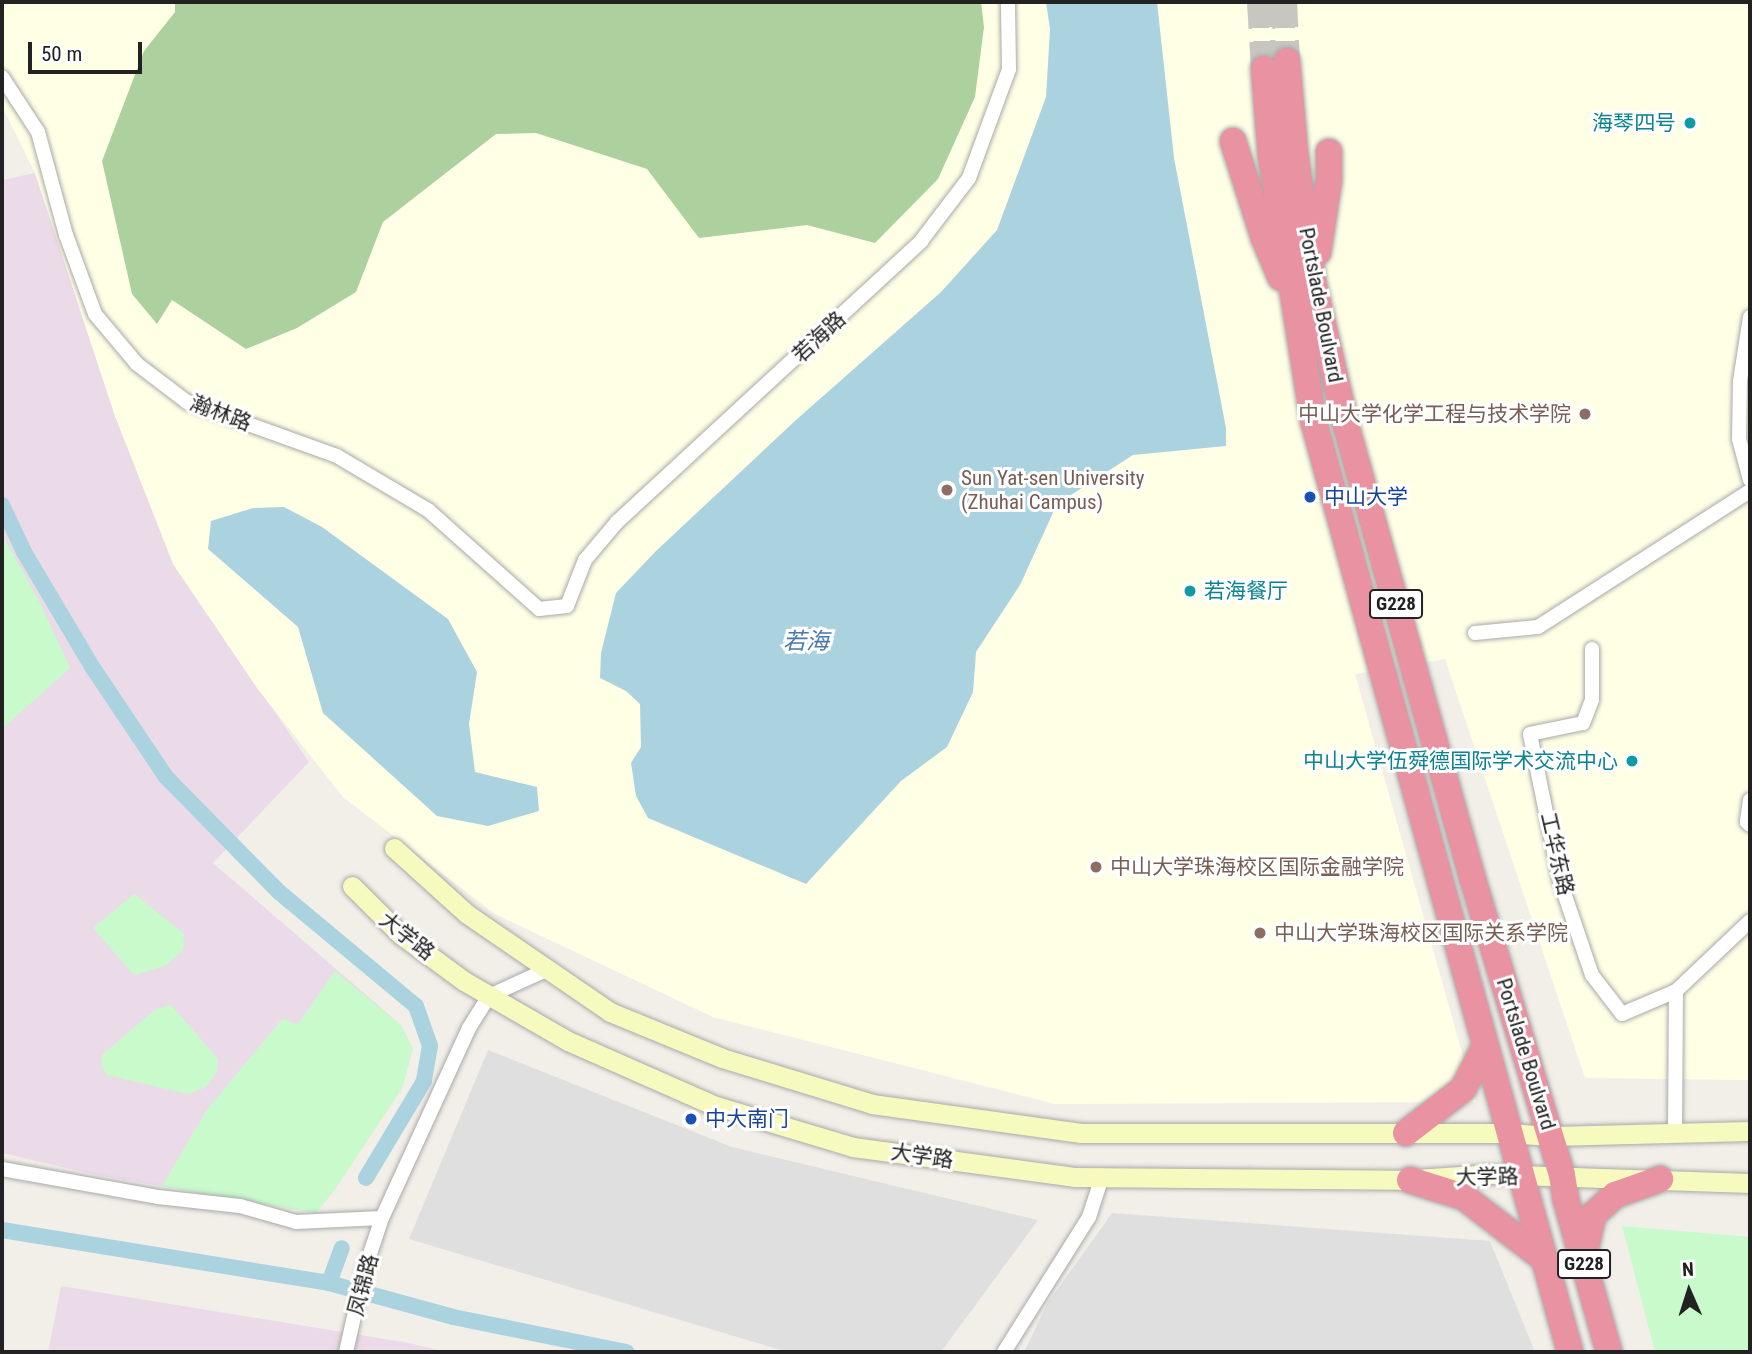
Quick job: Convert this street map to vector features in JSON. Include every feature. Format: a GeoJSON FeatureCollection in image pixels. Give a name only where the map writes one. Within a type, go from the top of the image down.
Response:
{"type":"FeatureCollection","features":[{"type":"Feature","properties":{"kind":"highway","name":"Portslade Boulvard"},"geometry":{"type":"LineString","coordinates":[[1570,1352],[1314,423],[1271,156],[1276,65],[1295,152],[1313,282],[1347,429],[1472,877],[1562,1175],[1609,1352]]}},
{"type":"Feature","properties":{"kind":"highway"},"geometry":{"type":"LineString","coordinates":[[1233,141],[1264,238],[1297,314]]}},
{"type":"Feature","properties":{"kind":"highway"},"geometry":{"type":"LineString","coordinates":[[1313,282],[1329,180],[1329,152]]}},
{"type":"Feature","properties":{"kind":"highway"},"geometry":{"type":"LineString","coordinates":[[1406,1133],[1463,1089],[1485,1046]]}},
{"type":"Feature","properties":{"kind":"highway"},"geometry":{"type":"LineString","coordinates":[[1583,1261],[1593,1215],[1615,1195],[1660,1179]]}},
{"type":"Feature","properties":{"kind":"highway"},"geometry":{"type":"LineString","coordinates":[[1410,1180],[1464,1197],[1543,1258]]}},
{"type":"Feature","properties":{"kind":"street","name":"若海路"},"geometry":{"type":"LineString","coordinates":[[539,609],[567,606],[585,560],[617,522],[920,241],[969,178],[1009,69],[1008,2]]}},
{"type":"Feature","properties":{"kind":"street","name":"瀚林路"},"geometry":{"type":"LineString","coordinates":[[2,77],[38,132],[66,235],[95,314],[137,364],[187,402],[337,456],[428,510],[539,609]]}},
{"type":"Feature","properties":{"kind":"street"},"geometry":{"type":"LineString","coordinates":[[1750,317],[1740,381],[1739,439],[1750,480]]}},
{"type":"Feature","properties":{"kind":"street"},"geometry":{"type":"LineString","coordinates":[[1475,633],[1538,627],[1750,491]]}},
{"type":"Feature","properties":{"kind":"street","name":"工华东路"},"geometry":{"type":"LineString","coordinates":[[1592,649],[1592,700],[1583,723],[1530,734],[1560,881],[1592,975],[1622,1014],[1676,991],[1750,921]]}},
{"type":"Feature","properties":{"kind":"street"},"geometry":{"type":"LineString","coordinates":[[1750,800],[1747,822],[1750,825]]}},
{"type":"Feature","properties":{"kind":"street","name":"大学路"},"geometry":{"type":"LineString","coordinates":[[394,848],[467,914],[610,1012],[722,1058],[872,1104],[1081,1133],[1508,1132],[1550,1136]]}},
{"type":"Feature","properties":{"kind":"street","name":"大学路"},"geometry":{"type":"LineString","coordinates":[[352,886],[400,934],[489,996],[568,1041],[713,1105],[853,1147],[1074,1177],[1410,1180],[1491,1174],[1562,1175]]}},
{"type":"Feature","properties":{"kind":"street"},"geometry":{"type":"LineString","coordinates":[[489,996],[547,970]]}},
{"type":"Feature","properties":{"kind":"street"},"geometry":{"type":"LineString","coordinates":[[1675,1131],[1676,991]]}},
{"type":"Feature","properties":{"kind":"street","name":"凤锦路"},"geometry":{"type":"LineString","coordinates":[[346,1352],[365,1272],[382,1218],[469,1028],[489,996]]}},
{"type":"Feature","properties":{"kind":"street"},"geometry":{"type":"LineString","coordinates":[[1550,1136],[1675,1131],[1750,1132]]}},
{"type":"Feature","properties":{"kind":"street"},"geometry":{"type":"LineString","coordinates":[[2,1169],[158,1197],[240,1206],[296,1222],[382,1218]]}},
{"type":"Feature","properties":{"kind":"street"},"geometry":{"type":"LineString","coordinates":[[1562,1175],[1750,1183]]}},
{"type":"Feature","properties":{"kind":"street"},"geometry":{"type":"LineString","coordinates":[[1004,1352],[1089,1217],[1102,1177]]}},
{"type":"Feature","properties":{"kind":"shaded area","name":"Sun Yat-sen University (Zhuhai Campus)"},"geometry":{"type":"Polygon","coordinates":[[[2,2],[1750,2],[1750,1080],[1585,1078],[1445,659],[1355,674],[1476,1102],[1055,1104],[713,1017],[495,914],[343,797],[257,688],[173,564],[115,416],[35,173],[2,106],[2,2]]]}},
{"type":"Feature","properties":{"kind":"shaded area"},"geometry":{"type":"Polygon","coordinates":[[[35,173],[115,416],[176,568],[309,762],[213,863],[401,1025],[413,1049],[402,1088],[316,1213],[96,1175],[2,1153],[2,180],[35,173]]]}},
{"type":"Feature","properties":{"kind":"shaded area"},"geometry":{"type":"Polygon","coordinates":[[[488,1050],[732,1147],[1038,1220],[941,1352],[787,1352],[409,1239],[488,1050]]]}},
{"type":"Feature","properties":{"kind":"shaded area"},"geometry":{"type":"Polygon","coordinates":[[[1112,1213],[1490,1241],[1535,1352],[1024,1352],[1047,1304],[1112,1213]]]}},
{"type":"Feature","properties":{"kind":"shaded area"},"geometry":{"type":"Polygon","coordinates":[[[61,1286],[409,1343],[446,1352],[48,1352],[61,1286]]]}},
{"type":"Feature","properties":{"kind":"green space"},"geometry":{"type":"Polygon","coordinates":[[[175,2],[981,2],[984,27],[975,97],[938,179],[875,243],[807,225],[699,238],[647,169],[536,133],[496,134],[383,222],[356,292],[297,328],[246,349],[172,300],[157,324],[132,294],[102,161],[144,51],[175,12],[175,2]]]}},
{"type":"Feature","properties":{"kind":"green space"},"geometry":{"type":"Polygon","coordinates":[[[2,534],[41,605],[70,668],[2,729],[2,534]]]}},
{"type":"Feature","properties":{"kind":"green space"},"geometry":{"type":"Polygon","coordinates":[[[134,894],[184,934],[183,950],[165,966],[134,975],[93,928],[134,894]]]}},
{"type":"Feature","properties":{"kind":"green space"},"geometry":{"type":"Polygon","coordinates":[[[335,971],[401,1025],[413,1049],[402,1088],[316,1213],[162,1186],[206,1111],[282,1019],[298,1024],[335,971]]]}},
{"type":"Feature","properties":{"kind":"green space"},"geometry":{"type":"Polygon","coordinates":[[[171,1005],[218,1059],[217,1071],[206,1087],[188,1094],[107,1075],[101,1065],[102,1055],[156,1009],[171,1005]]]}},
{"type":"Feature","properties":{"kind":"green space"},"geometry":{"type":"Polygon","coordinates":[[[1622,1226],[1750,1237],[1750,1352],[1655,1352],[1622,1226]]]}},
{"type":"Feature","properties":{"kind":"water","name":"若海"},"geometry":{"type":"Polygon","coordinates":[[[1046,2],[1157,2],[1174,158],[1226,428],[1226,446],[1133,455],[1057,504],[1020,585],[976,652],[973,692],[947,747],[901,781],[806,884],[648,818],[636,796],[631,763],[641,747],[640,704],[626,691],[600,678],[601,653],[616,593],[656,551],[796,420],[941,292],[997,230],[1046,97],[1050,29],[1046,2]]]}},
{"type":"Feature","properties":{"kind":"water"},"geometry":{"type":"Polygon","coordinates":[[[284,507],[322,527],[448,619],[477,672],[469,724],[475,772],[537,787],[539,811],[488,826],[437,816],[323,713],[298,627],[208,549],[211,521],[253,508],[284,507]]]}},
{"type":"Feature","properties":{"kind":"waterway"},"geometry":{"type":"LineString","coordinates":[[2,505],[24,552],[93,668],[166,777],[279,892],[416,1006],[430,1046],[424,1081],[366,1178]]}},
{"type":"Feature","properties":{"kind":"waterway"},"geometry":{"type":"LineString","coordinates":[[2,1230],[329,1283],[453,1317],[626,1352]]}},
{"type":"Feature","properties":{"kind":"waterway"},"geometry":{"type":"LineString","coordinates":[[329,1283],[342,1248]]}},
{"type":"Feature","properties":{"kind":"tunnel"},"geometry":{"type":"LineString","coordinates":[[1260,2],[1264,69]]}},
{"type":"Feature","properties":{"kind":"tunnel"},"geometry":{"type":"LineString","coordinates":[[1284,2],[1287,61]]}},
{"type":"Feature","properties":{"kind":"place","name":"海琴四号"},"geometry":{"type":"Point","coordinates":[1690,123]}},
{"type":"Feature","properties":{"kind":"place","name":"中山大学化学工程与技术学院"},"geometry":{"type":"Point","coordinates":[1585,414]}},
{"type":"Feature","properties":{"kind":"place","name":"Sun Yat-sen University (Zhuhai Campus)"},"geometry":{"type":"Point","coordinates":[947,490]}},
{"type":"Feature","properties":{"kind":"place","name":"中山大学"},"geometry":{"type":"Point","coordinates":[1310,497]}},
{"type":"Feature","properties":{"kind":"place","name":"若海餐厅"},"geometry":{"type":"Point","coordinates":[1190,591]}},
{"type":"Feature","properties":{"kind":"place","name":"中山大学伍舜德国际学术交流中心"},"geometry":{"type":"Point","coordinates":[1632,761]}},
{"type":"Feature","properties":{"kind":"place","name":"中山大学珠海校区国际金融学院"},"geometry":{"type":"Point","coordinates":[1096,867]}},
{"type":"Feature","properties":{"kind":"place","name":"中山大学珠海校区国际关系学院"},"geometry":{"type":"Point","coordinates":[1260,933]}},
{"type":"Feature","properties":{"kind":"place","name":"中大南门"},"geometry":{"type":"Point","coordinates":[691,1119]}}]}
